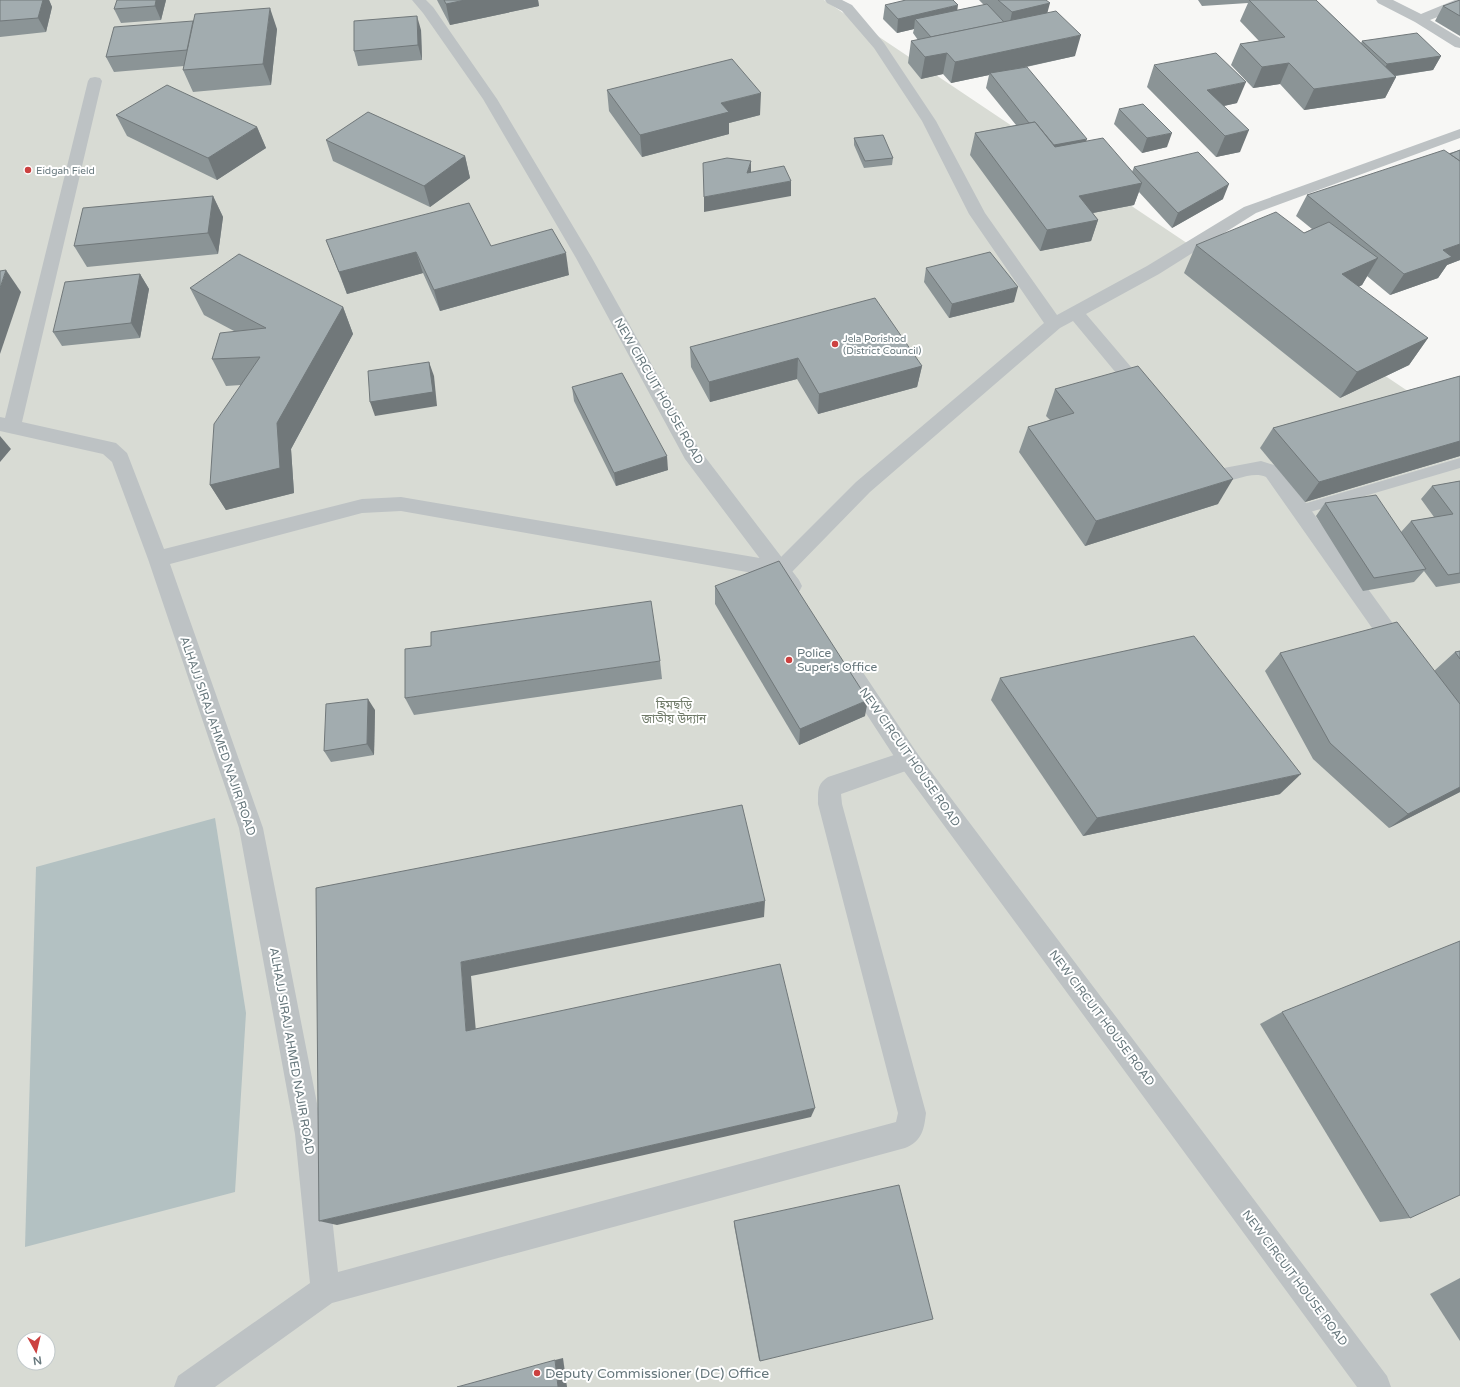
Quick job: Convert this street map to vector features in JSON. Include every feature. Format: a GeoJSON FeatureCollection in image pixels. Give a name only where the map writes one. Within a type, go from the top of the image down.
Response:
{"type":"FeatureCollection","features":[{"type":"Feature","properties":{"kind":"street","name":"NEW CIRCUIT HOUSE ROAD"},"geometry":{"type":"LineString","coordinates":[[420,0],[490,99],[584,258],[692,454],[781,570],[803,603]]}},
{"type":"Feature","properties":{"kind":"street"},"geometry":{"type":"LineString","coordinates":[[832,0],[847,8],[879,46],[929,121],[977,214],[1054,324]]}},
{"type":"Feature","properties":{"kind":"street"},"geometry":{"type":"LineString","coordinates":[[1384,0],[1420,19],[1460,44]]}},
{"type":"Feature","properties":{"kind":"street"},"geometry":{"type":"LineString","coordinates":[[1420,19],[1460,3]]}},
{"type":"Feature","properties":{"kind":"street"},"geometry":{"type":"LineString","coordinates":[[6,425],[95,82]]}},
{"type":"Feature","properties":{"kind":"street"},"geometry":{"type":"LineString","coordinates":[[158,559],[362,506],[401,504],[781,570],[863,487],[1054,324],[1153,270],[1250,210],[1460,133]]}},
{"type":"Feature","properties":{"kind":"street"},"geometry":{"type":"LineString","coordinates":[[1075,312],[1154,406]]}},
{"type":"Feature","properties":{"kind":"street","name":"ALHAJJ SIRAJ AHMED NAJIR ROAD"},"geometry":{"type":"LineString","coordinates":[[6,425],[109,448],[120,458],[158,559],[251,828],[309,1134],[325,1290]]}},
{"type":"Feature","properties":{"kind":"street"},"geometry":{"type":"LineString","coordinates":[[1189,448],[1209,472],[1215,475],[1222,476],[1262,468],[1273,472],[1410,664]]}},
{"type":"Feature","properties":{"kind":"street","name":"NEW CIRCUIT HOUSE ROAD"},"geometry":{"type":"LineString","coordinates":[[843,662],[909,760],[1376,1387]]}},
{"type":"Feature","properties":{"kind":"street"},"geometry":{"type":"LineString","coordinates":[[189,1387],[325,1290],[905,1134],[912,1125],[912,1113],[830,804],[829,789],[836,784],[909,760]]}},
{"type":"Feature","properties":{"kind":"lane"},"geometry":{"type":"LineString","coordinates":[[1300,510],[1460,463]]}},
{"type":"Feature","properties":{"kind":"green space","name":"হিমছড়ি জাতীয় উদ্যান"},"geometry":{"type":"Polygon","coordinates":[[[0,0],[824,0],[1460,426],[1460,1387],[0,1387],[0,0]]]}},
{"type":"Feature","properties":{"kind":"shaded area"},"geometry":{"type":"Polygon","coordinates":[[[215,818],[246,1013],[235,1192],[25,1247],[36,867],[215,818]]]}},
{"type":"Feature","properties":{"kind":"building"},"geometry":{"type":"Polygon","coordinates":[[[0,0],[43,0],[38,18],[0,21],[0,0]]]}},
{"type":"Feature","properties":{"kind":"building"},"geometry":{"type":"Polygon","coordinates":[[[117,0],[156,0],[155,6],[114,9],[117,0]]]}},
{"type":"Feature","properties":{"kind":"building"},"geometry":{"type":"Polygon","coordinates":[[[444,0],[465,0],[446,4],[444,0]]]}},
{"type":"Feature","properties":{"kind":"building"},"geometry":{"type":"Polygon","coordinates":[[[906,0],[953,0],[958,5],[898,19],[885,5],[906,0]]]}},
{"type":"Feature","properties":{"kind":"building"},"geometry":{"type":"Polygon","coordinates":[[[998,0],[1046,0],[1050,3],[1012,12],[998,0]]]}},
{"type":"Feature","properties":{"kind":"building"},"geometry":{"type":"Polygon","coordinates":[[[1249,0],[1316,0],[1396,77],[1314,89],[1289,63],[1262,67],[1240,44],[1285,37],[1249,0]]]}},
{"type":"Feature","properties":{"kind":"building"},"geometry":{"type":"Polygon","coordinates":[[[1460,0],[1460,16],[1443,6],[1460,0]]]}},
{"type":"Feature","properties":{"kind":"building"},"geometry":{"type":"Polygon","coordinates":[[[987,4],[1004,22],[931,37],[915,19],[987,4]]]}},
{"type":"Feature","properties":{"kind":"building"},"geometry":{"type":"Polygon","coordinates":[[[270,8],[263,64],[183,70],[195,14],[270,8]]]}},
{"type":"Feature","properties":{"kind":"building"},"geometry":{"type":"Polygon","coordinates":[[[1056,11],[1081,35],[955,62],[947,53],[925,57],[911,41],[1056,11]]]}},
{"type":"Feature","properties":{"kind":"building"},"geometry":{"type":"Polygon","coordinates":[[[417,16],[418,45],[354,51],[354,21],[417,16]]]}},
{"type":"Feature","properties":{"kind":"building"},"geometry":{"type":"Polygon","coordinates":[[[193,21],[187,50],[106,57],[114,27],[193,21]]]}},
{"type":"Feature","properties":{"kind":"building"},"geometry":{"type":"Polygon","coordinates":[[[1417,33],[1441,56],[1387,64],[1362,41],[1417,33]]]}},
{"type":"Feature","properties":{"kind":"building"},"geometry":{"type":"Polygon","coordinates":[[[1216,53],[1246,82],[1207,90],[1249,130],[1225,136],[1154,65],[1216,53]]]}},
{"type":"Feature","properties":{"kind":"building"},"geometry":{"type":"Polygon","coordinates":[[[732,59],[761,93],[721,103],[729,112],[640,135],[607,90],[732,59]]]}},
{"type":"Feature","properties":{"kind":"building"},"geometry":{"type":"Polygon","coordinates":[[[1027,67],[1087,139],[1054,145],[1035,122],[1029,123],[990,73],[1027,67]]]}},
{"type":"Feature","properties":{"kind":"building"},"geometry":{"type":"Polygon","coordinates":[[[167,85],[257,127],[208,158],[116,115],[167,85]]]}},
{"type":"Feature","properties":{"kind":"building"},"geometry":{"type":"Polygon","coordinates":[[[1143,104],[1172,133],[1147,138],[1119,109],[1143,104]]]}},
{"type":"Feature","properties":{"kind":"building"},"geometry":{"type":"Polygon","coordinates":[[[368,112],[465,156],[424,186],[326,140],[368,112]]]}},
{"type":"Feature","properties":{"kind":"building"},"geometry":{"type":"Polygon","coordinates":[[[1035,122],[1055,147],[1103,138],[1142,183],[1079,196],[1098,220],[1047,230],[975,133],[1035,122]]]}},
{"type":"Feature","properties":{"kind":"building"},"geometry":{"type":"Polygon","coordinates":[[[883,135],[893,158],[865,161],[854,138],[883,135]]]}},
{"type":"Feature","properties":{"kind":"building"},"geometry":{"type":"Polygon","coordinates":[[[1444,150],[1460,161],[1460,244],[1443,250],[1452,257],[1404,274],[1307,195],[1444,150]]]}},
{"type":"Feature","properties":{"kind":"building"},"geometry":{"type":"Polygon","coordinates":[[[1460,150],[1460,161],[1450,154],[1460,150]]]}},
{"type":"Feature","properties":{"kind":"building"},"geometry":{"type":"Polygon","coordinates":[[[1198,152],[1229,184],[1178,213],[1134,167],[1198,152]]]}},
{"type":"Feature","properties":{"kind":"building"},"geometry":{"type":"Polygon","coordinates":[[[727,158],[751,161],[747,173],[784,166],[791,181],[704,197],[703,163],[727,158]]]}},
{"type":"Feature","properties":{"kind":"building"},"geometry":{"type":"Polygon","coordinates":[[[213,196],[208,233],[74,246],[83,208],[213,196]]]}},
{"type":"Feature","properties":{"kind":"building"},"geometry":{"type":"Polygon","coordinates":[[[469,203],[491,246],[552,229],[566,253],[434,290],[416,252],[339,272],[326,240],[469,203]]]}},
{"type":"Feature","properties":{"kind":"building"},"geometry":{"type":"Polygon","coordinates":[[[1276,212],[1304,233],[1329,222],[1378,258],[1342,274],[1428,338],[1357,372],[1196,245],[1276,212]]]}},
{"type":"Feature","properties":{"kind":"building"},"geometry":{"type":"Polygon","coordinates":[[[990,252],[1018,287],[952,304],[926,268],[990,252]]]}},
{"type":"Feature","properties":{"kind":"building"},"geometry":{"type":"Polygon","coordinates":[[[239,254],[343,307],[277,423],[280,468],[210,485],[214,424],[260,357],[212,359],[220,333],[266,328],[190,288],[239,254]]]}},
{"type":"Feature","properties":{"kind":"building"},"geometry":{"type":"Polygon","coordinates":[[[6,270],[0,288],[0,271],[6,270]]]}},
{"type":"Feature","properties":{"kind":"building"},"geometry":{"type":"Polygon","coordinates":[[[140,274],[131,323],[53,332],[65,282],[140,274]]]}},
{"type":"Feature","properties":{"kind":"building"},"geometry":{"type":"Polygon","coordinates":[[[875,298],[922,366],[819,394],[798,358],[709,382],[690,347],[875,298]]]}},
{"type":"Feature","properties":{"kind":"building"},"geometry":{"type":"Polygon","coordinates":[[[429,362],[433,392],[370,402],[368,371],[429,362]]]}},
{"type":"Feature","properties":{"kind":"building"},"geometry":{"type":"Polygon","coordinates":[[[1138,366],[1233,479],[1096,521],[1028,427],[1074,413],[1055,389],[1138,366]]]}},
{"type":"Feature","properties":{"kind":"building"},"geometry":{"type":"Polygon","coordinates":[[[622,373],[667,456],[614,473],[572,387],[622,373]]]}},
{"type":"Feature","properties":{"kind":"building"},"geometry":{"type":"Polygon","coordinates":[[[1460,376],[1460,441],[1319,482],[1273,428],[1460,376]]]}},
{"type":"Feature","properties":{"kind":"building"},"geometry":{"type":"Polygon","coordinates":[[[1460,481],[1460,573],[1448,575],[1411,521],[1453,514],[1432,486],[1460,481]]]}},
{"type":"Feature","properties":{"kind":"building"},"geometry":{"type":"Polygon","coordinates":[[[1376,495],[1426,569],[1374,578],[1325,503],[1376,495]]]}},
{"type":"Feature","properties":{"kind":"building","name":"Police Super's Office"},"geometry":{"type":"Polygon","coordinates":[[[779,561],[868,700],[800,729],[715,586],[779,561]]]}},
{"type":"Feature","properties":{"kind":"building"},"geometry":{"type":"Polygon","coordinates":[[[651,601],[660,661],[405,698],[405,649],[431,646],[431,632],[651,601]]]}},
{"type":"Feature","properties":{"kind":"building"},"geometry":{"type":"Polygon","coordinates":[[[1397,622],[1460,704],[1460,787],[1408,814],[1330,743],[1280,653],[1397,622]]]}},
{"type":"Feature","properties":{"kind":"building"},"geometry":{"type":"Polygon","coordinates":[[[1194,636],[1301,774],[1097,818],[1000,678],[1194,636]]]}},
{"type":"Feature","properties":{"kind":"building"},"geometry":{"type":"Polygon","coordinates":[[[1460,651],[1460,659],[1455,652],[1460,651]]]}},
{"type":"Feature","properties":{"kind":"building"},"geometry":{"type":"Polygon","coordinates":[[[368,699],[367,744],[324,751],[326,704],[368,699]]]}},
{"type":"Feature","properties":{"kind":"building"},"geometry":{"type":"Polygon","coordinates":[[[742,805],[765,901],[461,962],[466,1031],[780,964],[815,1108],[319,1221],[316,888],[742,805]]]}},
{"type":"Feature","properties":{"kind":"building"},"geometry":{"type":"Polygon","coordinates":[[[1460,941],[1460,1195],[1410,1218],[1282,1012],[1460,941]]]}},
{"type":"Feature","properties":{"kind":"building"},"geometry":{"type":"Polygon","coordinates":[[[899,1185],[933,1319],[760,1361],[734,1221],[899,1185]]]}},
{"type":"Feature","properties":{"kind":"building","name":"Deputy Commissioner (DC) Office"},"geometry":{"type":"Polygon","coordinates":[[[555,1360],[558,1387],[457,1387],[555,1360]]]}},
{"type":"Feature","properties":{"kind":"place","name":"Eidgah Field"},"geometry":{"type":"Point","coordinates":[28,170]}},
{"type":"Feature","properties":{"kind":"place","name":"Jela Porishod (District Council)"},"geometry":{"type":"Point","coordinates":[835,344]}},
{"type":"Feature","properties":{"kind":"place","name":"Police Super's Office"},"geometry":{"type":"Point","coordinates":[789,660]}},
{"type":"Feature","properties":{"kind":"place","name":"Deputy Commissioner (DC) Office"},"geometry":{"type":"Point","coordinates":[537,1373]}}]}
